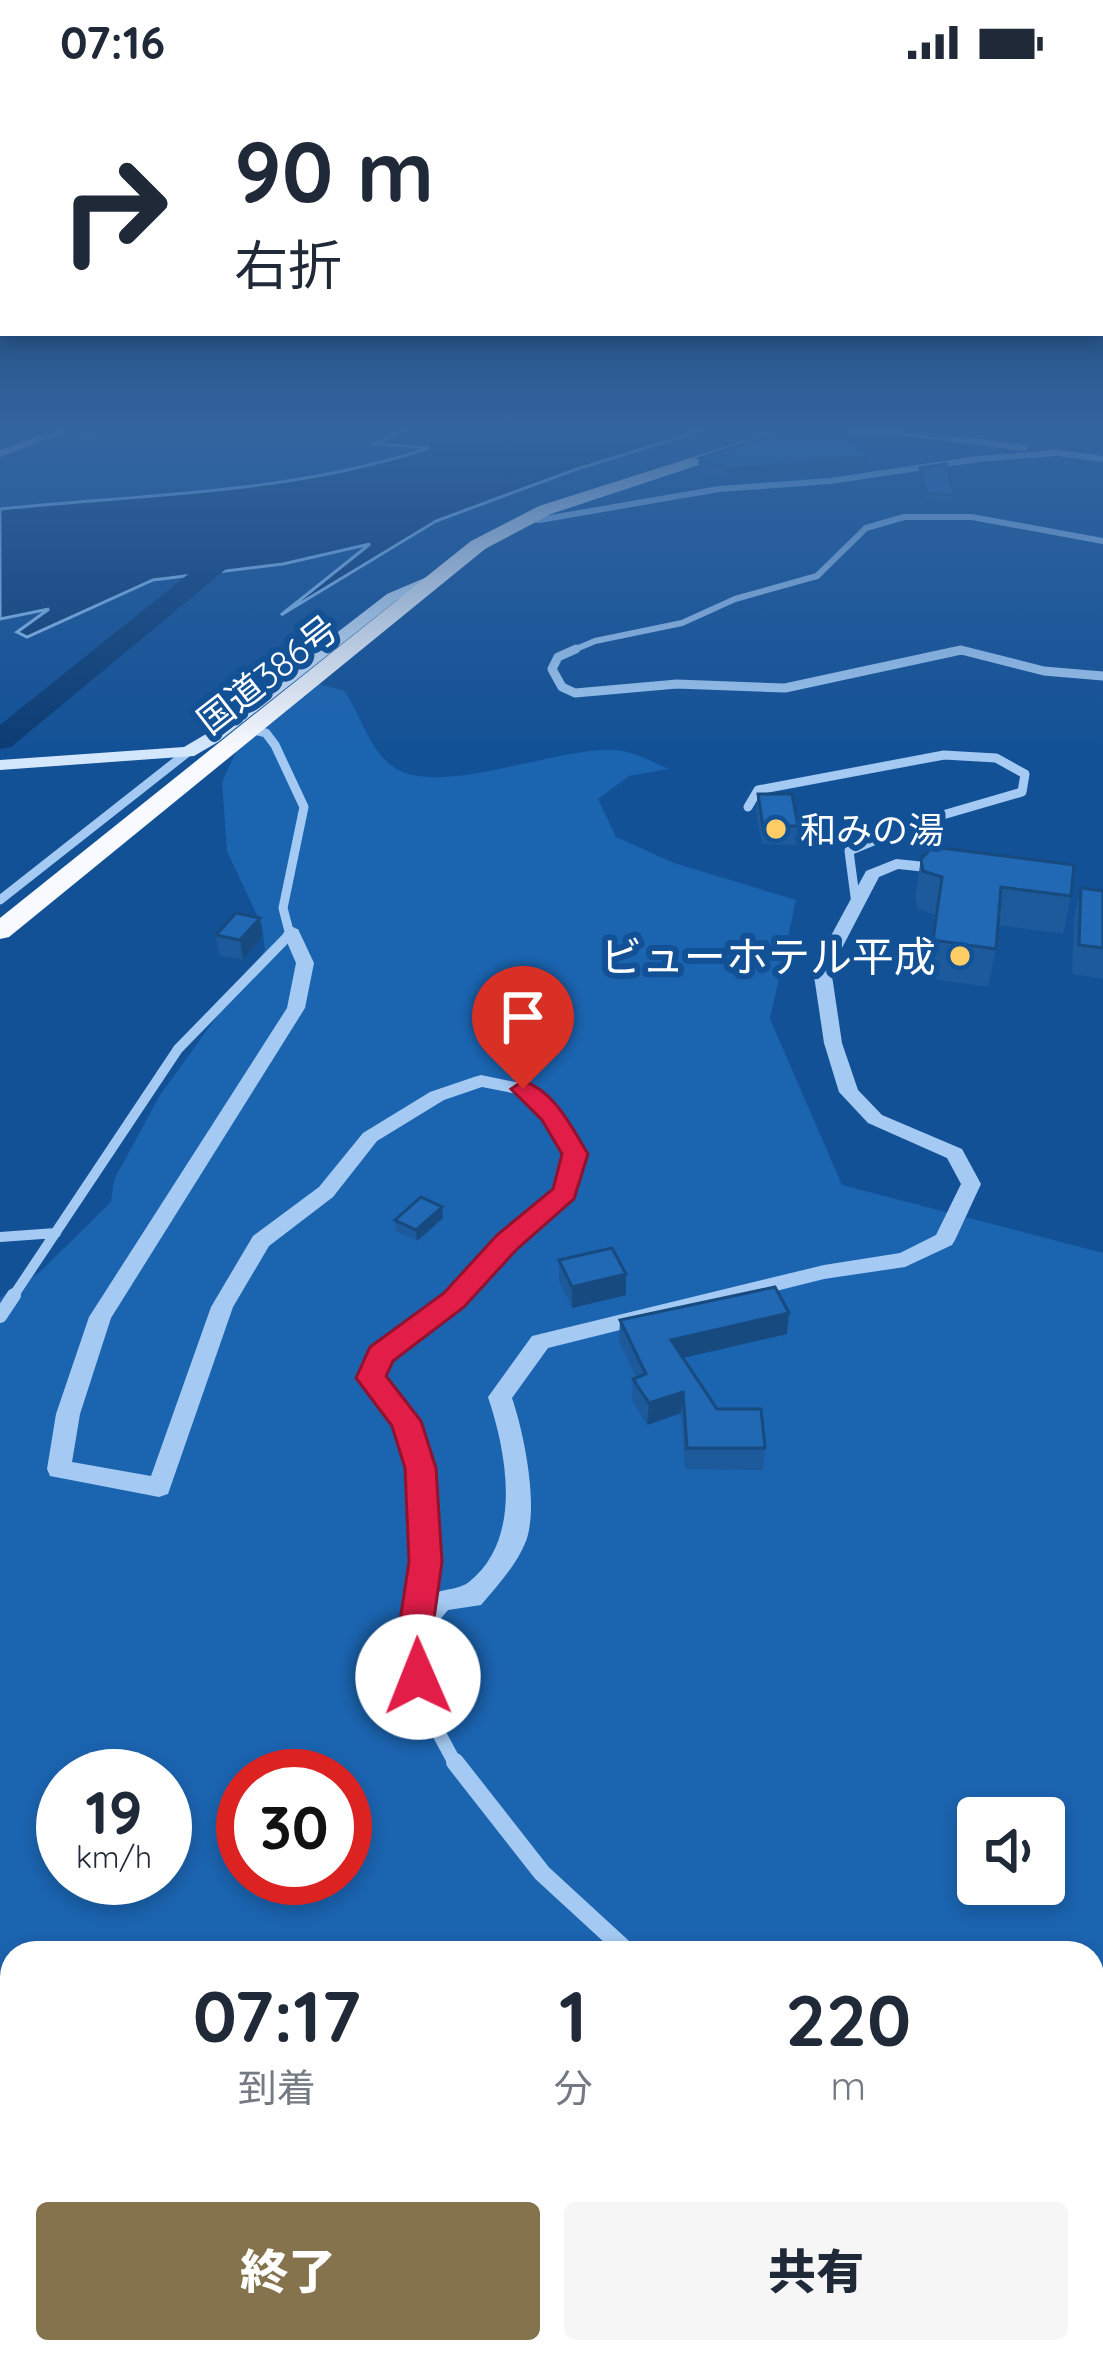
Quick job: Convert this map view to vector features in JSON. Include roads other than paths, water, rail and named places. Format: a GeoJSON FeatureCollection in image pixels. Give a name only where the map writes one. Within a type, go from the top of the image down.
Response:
{"type":"FeatureCollection","features":[{"type":"Feature","properties":{"kind":"highway","name":"国道386号"},"geometry":{"type":"LineString","coordinates":[[0,931],[493,536]]}},
{"type":"Feature","properties":{"kind":"main road"},"geometry":{"type":"LineString","coordinates":[[0,765],[178,754],[212,738],[392,597],[441,574]]}},
{"type":"Feature","properties":{"kind":"street"},"geometry":{"type":"LineString","coordinates":[[854,536],[817,576],[735,599],[682,622],[584,646],[558,657],[552,670],[562,687],[575,693],[677,684],[785,688],[961,650],[1044,671],[1103,676]]}},
{"type":"Feature","properties":{"kind":"street"},"geometry":{"type":"LineString","coordinates":[[250,728],[266,733],[275,745],[304,807],[284,908],[305,963],[296,1008],[100,1317],[68,1414],[59,1469],[158,1487],[222,1307],[262,1241],[326,1192],[370,1137],[437,1096],[482,1082],[523,1089],[552,1116],[575,1154],[565,1193],[507,1242],[454,1300],[381,1355],[371,1378],[406,1421],[421,1468],[426,1562],[413,1647],[424,1707],[471,1786],[553,1883],[616,1941]]}},
{"type":"Feature","properties":{"kind":"street"},"geometry":{"type":"LineString","coordinates":[[0,900],[178,754]]}},
{"type":"Feature","properties":{"kind":"street"},"geometry":{"type":"LineString","coordinates":[[748,807],[758,790],[944,755],[995,758],[1025,774],[1022,792],[922,821],[850,851],[856,904]]}},
{"type":"Feature","properties":{"kind":"street"},"geometry":{"type":"LineString","coordinates":[[413,1647],[436,1601],[448,1595],[472,1597],[515,1537],[518,1503],[507,1413],[500,1396],[540,1342],[824,1272],[905,1260],[944,1240],[970,1184],[955,1154],[875,1119],[849,1092],[833,1043],[822,969],[872,874],[896,864],[974,873]]}},
{"type":"Feature","properties":{"kind":"street"},"geometry":{"type":"LineString","coordinates":[[0,1316],[178,1049],[211,1010],[292,933]]}},
{"type":"Feature","properties":{"kind":"street"},"geometry":{"type":"LineString","coordinates":[[0,1237],[56,1233]]}},
{"type":"Feature","properties":{"kind":"waterway"},"geometry":{"type":"LineString","coordinates":[[0,740],[246,540]]}},
{"type":"Feature","properties":{"kind":"place","name":"和みの湯"},"geometry":{"type":"Point","coordinates":[776,829]}},
{"type":"Feature","properties":{"kind":"place","name":"ビューホテル平成"},"geometry":{"type":"Point","coordinates":[960,956]}}]}
